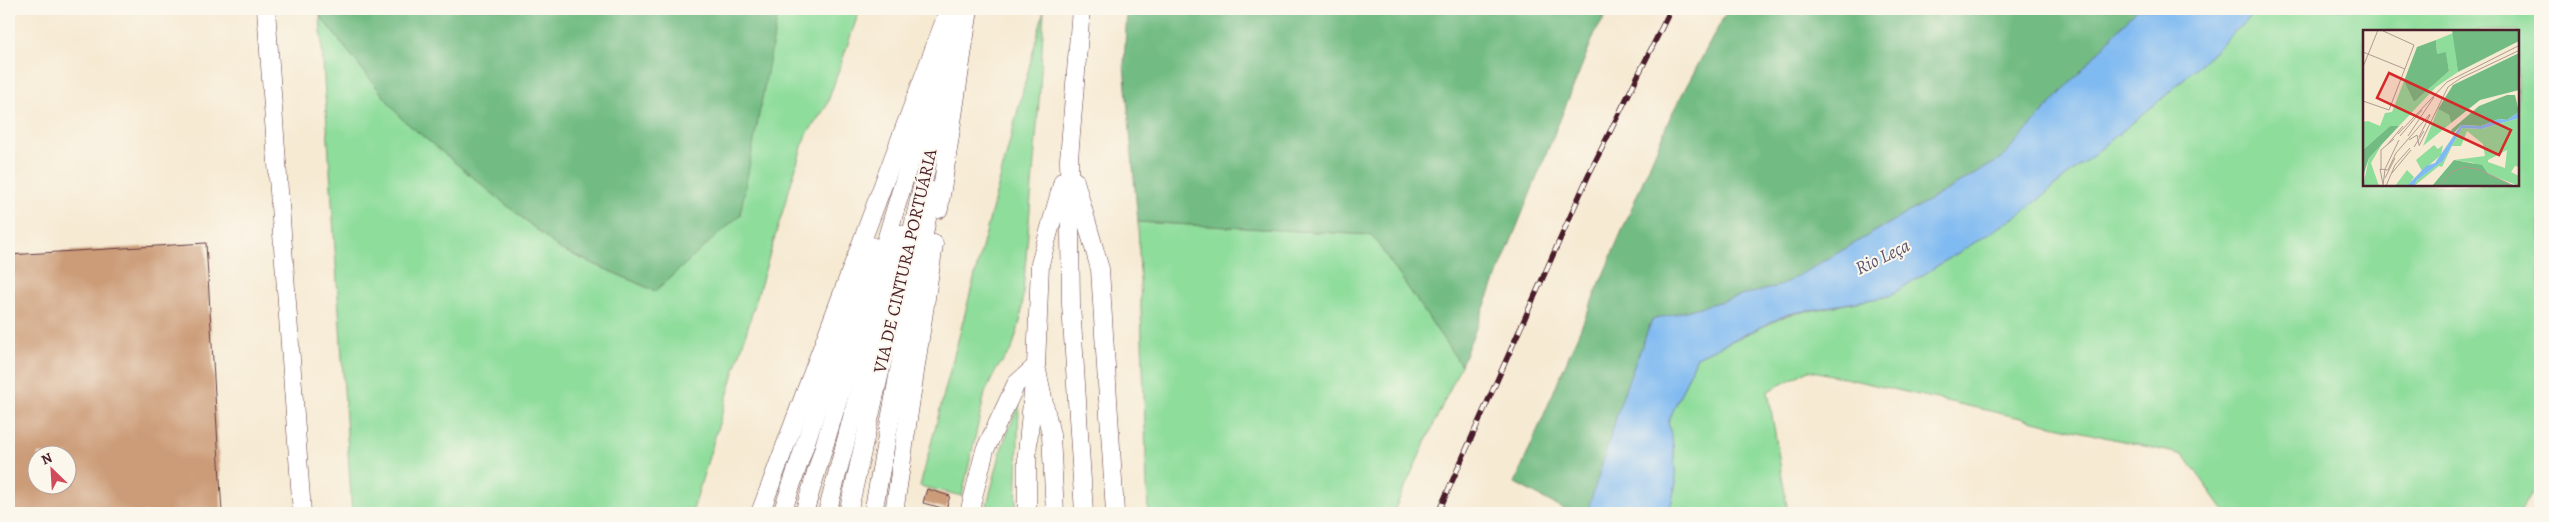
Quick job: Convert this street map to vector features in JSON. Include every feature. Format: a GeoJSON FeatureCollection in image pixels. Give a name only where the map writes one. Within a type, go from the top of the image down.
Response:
{"type":"FeatureCollection","features":[{"type":"Feature","properties":{"kind":"lane"},"geometry":{"type":"LineString","coordinates":[[266,9],[302,513]]}},
{"type":"Feature","properties":{"kind":"lane"},"geometry":{"type":"LineString","coordinates":[[760,513],[959,9]]}},
{"type":"Feature","properties":{"kind":"lane"},"geometry":{"type":"LineString","coordinates":[[782,513],[959,9]]}},
{"type":"Feature","properties":{"kind":"lane"},"geometry":{"type":"LineString","coordinates":[[804,513],[959,9]]}},
{"type":"Feature","properties":{"kind":"lane"},"geometry":{"type":"LineString","coordinates":[[827,513],[959,9]]}},
{"type":"Feature","properties":{"kind":"lane"},"geometry":{"type":"LineString","coordinates":[[873,513],[959,9]]}},
{"type":"Feature","properties":{"kind":"lane"},"geometry":{"type":"LineString","coordinates":[[894,513],[959,9]]}},
{"type":"Feature","properties":{"kind":"lane","name":"VIA DE CINTURA PORTUÁRIA"},"geometry":{"type":"LineString","coordinates":[[848,513],[959,9]]}},
{"type":"Feature","properties":{"kind":"lane"},"geometry":{"type":"LineString","coordinates":[[1081,9],[1069,159],[1070,304],[1084,513]]}},
{"type":"Feature","properties":{"kind":"lane"},"geometry":{"type":"LineString","coordinates":[[1027,513],[1027,454],[1036,366],[1040,264],[1069,159]]}},
{"type":"Feature","properties":{"kind":"lane"},"geometry":{"type":"LineString","coordinates":[[1069,159],[1100,269],[1116,513]]}},
{"type":"Feature","properties":{"kind":"lane"},"geometry":{"type":"LineString","coordinates":[[969,513],[985,450],[1016,384],[1036,366]]}},
{"type":"Feature","properties":{"kind":"lane"},"geometry":{"type":"LineString","coordinates":[[1036,366],[1051,434],[1055,513]]}},
{"type":"Feature","properties":{"kind":"green space"},"geometry":{"type":"Polygon","coordinates":[[[320,9],[779,9],[740,215],[655,291],[560,249],[402,119],[320,16],[320,9]]]}},
{"type":"Feature","properties":{"kind":"green space"},"geometry":{"type":"Polygon","coordinates":[[[779,9],[860,9],[826,107],[805,137],[692,513],[352,513],[320,16],[402,119],[560,249],[655,291],[779,9]]]}},
{"type":"Feature","properties":{"kind":"green space"},"geometry":{"type":"Polygon","coordinates":[[[1127,9],[1610,9],[1595,33],[1461,365],[1372,235],[1138,222],[1124,65],[1127,9]]]}},
{"type":"Feature","properties":{"kind":"green space"},"geometry":{"type":"Polygon","coordinates":[[[1728,9],[2137,9],[2001,159],[1782,285],[1652,320],[1624,392],[1587,513],[1571,513],[1515,483],[1671,115],[1728,9]]]}},
{"type":"Feature","properties":{"kind":"green space"},"geometry":{"type":"Polygon","coordinates":[[[2259,9],[2540,9],[2540,482],[2518,513],[2226,513],[2184,455],[1809,370],[1768,391],[1788,513],[1669,513],[1676,483],[1673,444],[1668,422],[1697,357],[1788,315],[1889,296],[2022,213],[2165,96],[2259,9]]]}},
{"type":"Feature","properties":{"kind":"green space"},"geometry":{"type":"Polygon","coordinates":[[[1044,10],[1040,89],[1021,318],[1012,349],[996,370],[985,393],[962,496],[920,486],[1044,10]]]}},
{"type":"Feature","properties":{"kind":"green space"},"geometry":{"type":"Polygon","coordinates":[[[1138,222],[1372,235],[1461,365],[1393,513],[1148,513],[1138,222]]]}},
{"type":"Feature","properties":{"kind":"green space"},"geometry":{"type":"Polygon","coordinates":[[[1019,404],[1016,513],[985,513],[1002,447],[1019,404]]]}},
{"type":"Feature","properties":{"kind":"water","name":"Rio Leça"},"geometry":{"type":"Polygon","coordinates":[[[2137,9],[2259,9],[2165,96],[2022,213],[1889,296],[1788,314],[1697,357],[1668,422],[1673,444],[1676,483],[1669,513],[1587,513],[1624,392],[1652,320],[1782,285],[2001,159],[2137,9]]]}},
{"type":"Feature","properties":{"kind":"building"},"geometry":{"type":"Polygon","coordinates":[[[206,243],[222,513],[9,513],[9,255],[206,243]]]}},
{"type":"Feature","properties":{"kind":"building"},"geometry":{"type":"Polygon","coordinates":[[[927,489],[950,496],[946,509],[923,503],[927,489]]]}},
{"type":"Feature","properties":{"kind":"railway"},"geometry":{"type":"LineString","coordinates":[[1438,513],[1590,172],[1671,9]]}}]}
